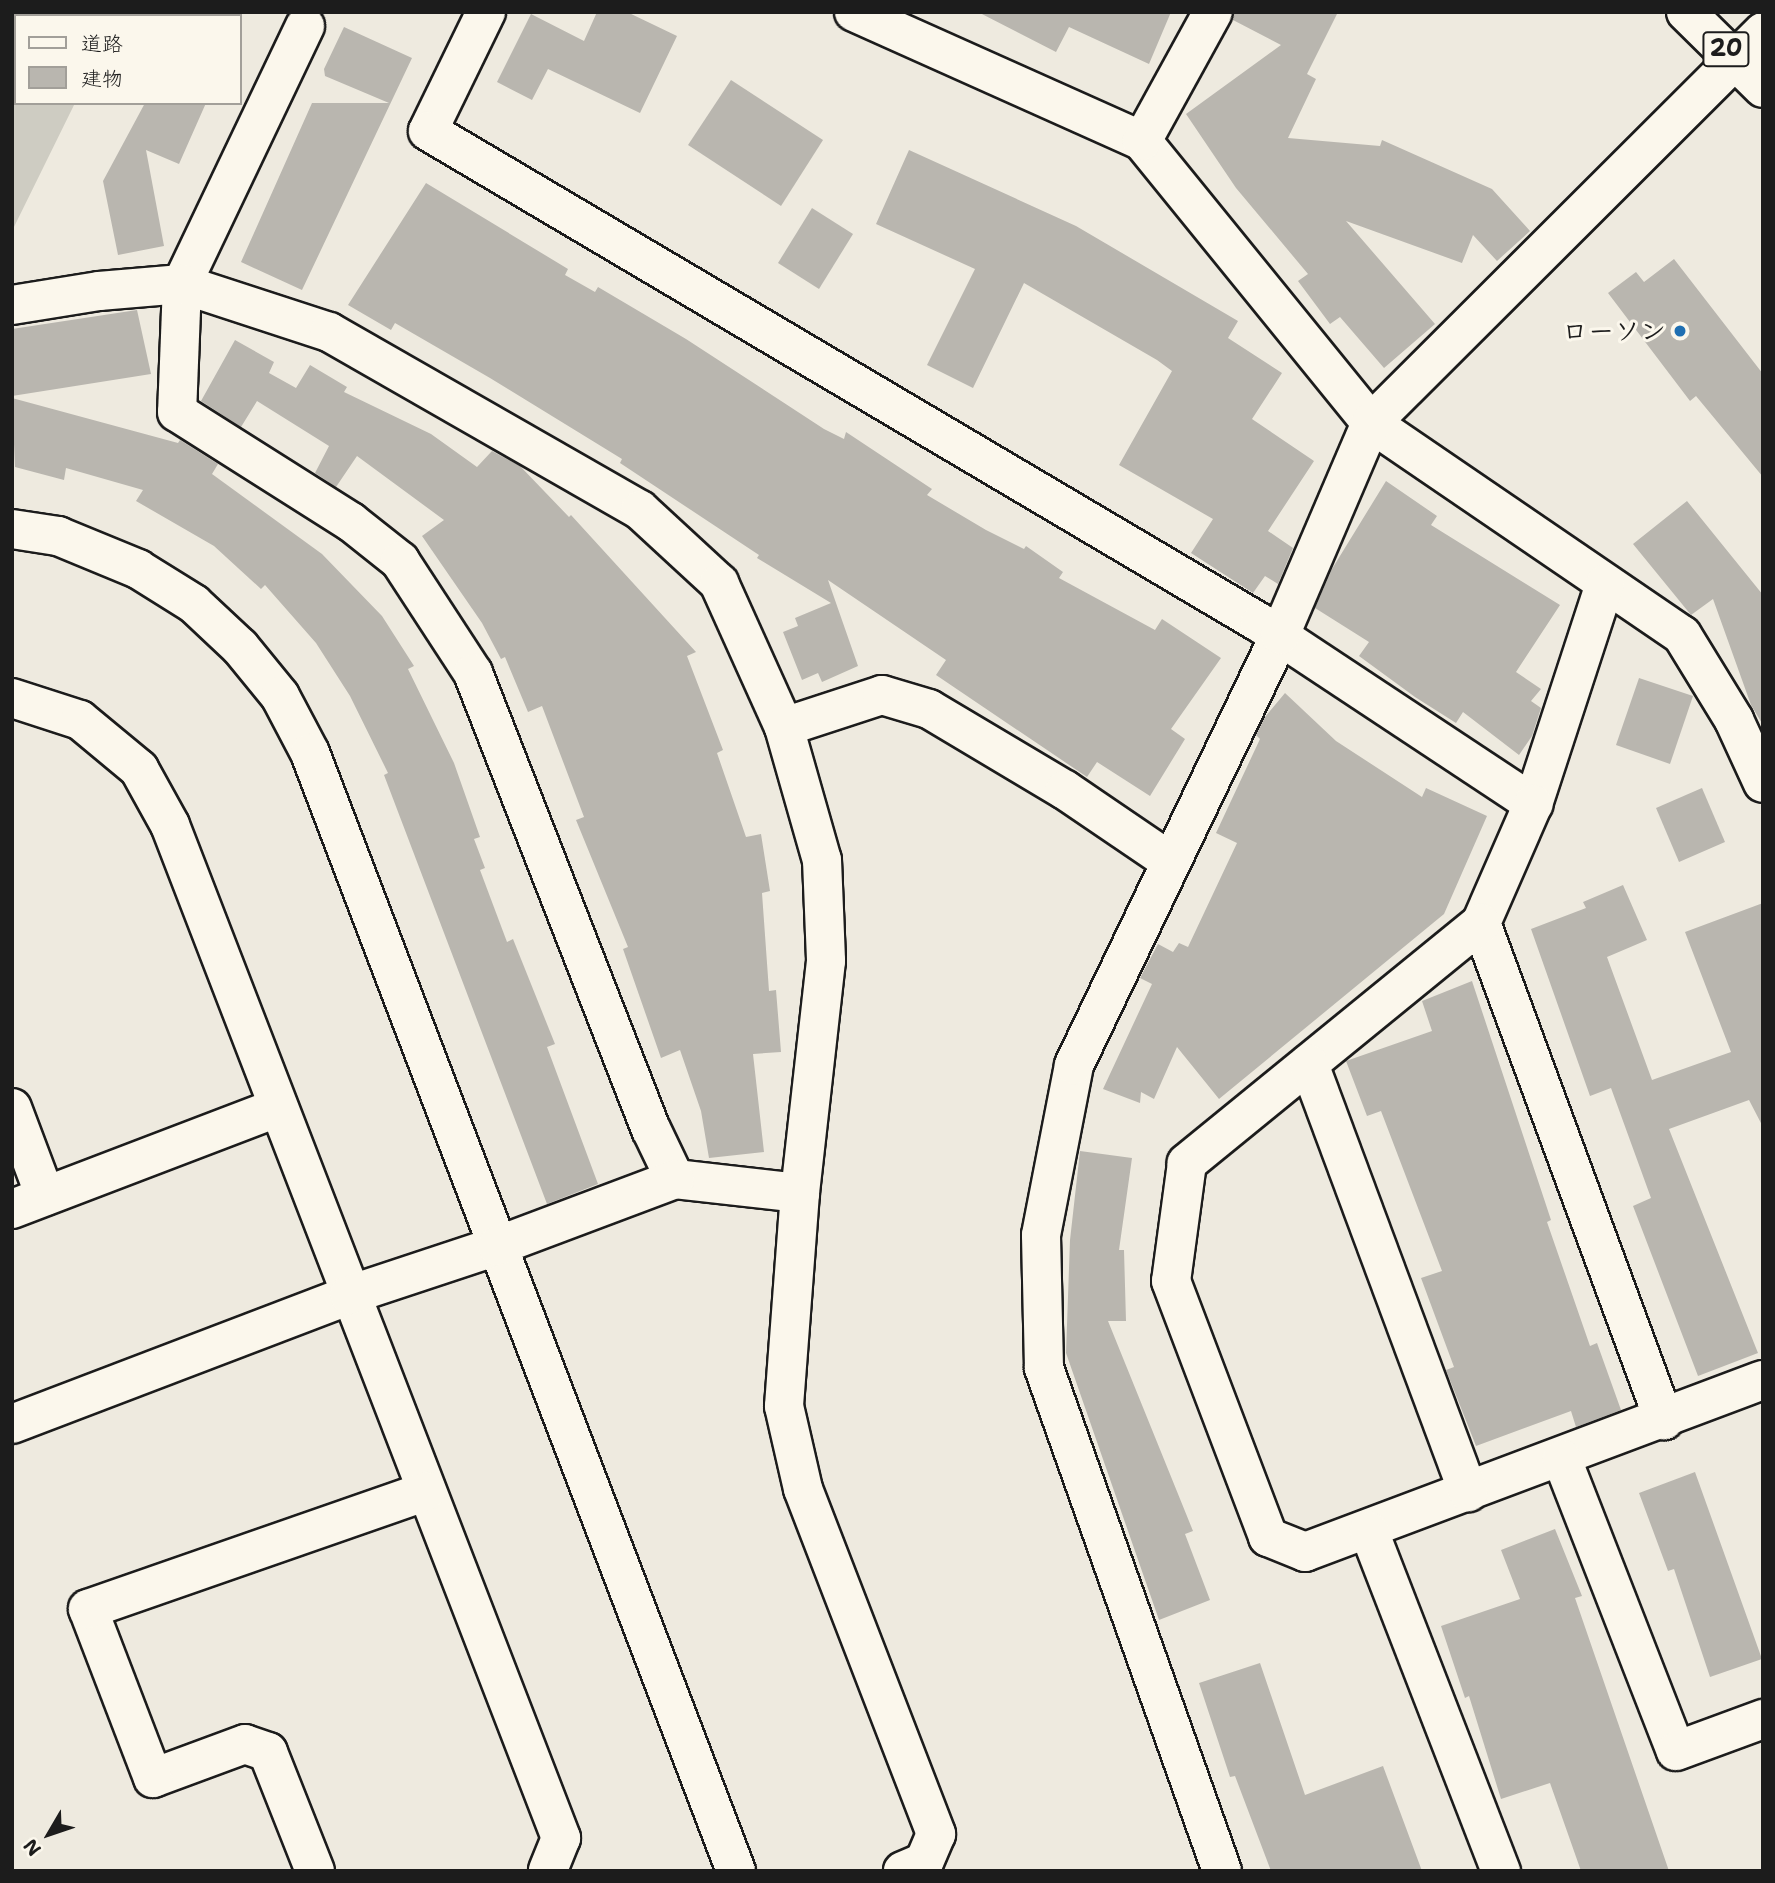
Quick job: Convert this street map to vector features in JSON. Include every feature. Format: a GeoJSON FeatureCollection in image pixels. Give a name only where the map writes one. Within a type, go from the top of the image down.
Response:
{"type":"FeatureCollection","features":[{"type":"Feature","properties":{"kind":"street"},"geometry":{"type":"LineString","coordinates":[[486,12],[428,131],[1280,635],[1533,804]]}},
{"type":"Feature","properties":{"kind":"street"},"geometry":{"type":"LineString","coordinates":[[854,12],[1142,142],[1371,423],[1682,635],[1734,720],[1763,783]]}},
{"type":"Feature","properties":{"kind":"street"},"geometry":{"type":"LineString","coordinates":[[1142,142],[1213,12]]}},
{"type":"Feature","properties":{"kind":"street","name":"20"},"geometry":{"type":"LineString","coordinates":[[1686,12],[1737,59],[1763,88]]}},
{"type":"Feature","properties":{"kind":"street"},"geometry":{"type":"LineString","coordinates":[[305,26],[181,284],[177,412],[351,522],[400,561],[473,673],[646,1116],[675,1178]]}},
{"type":"Feature","properties":{"kind":"street"},"geometry":{"type":"LineString","coordinates":[[1222,1871],[1044,1368],[1041,1235],[1074,1065],[1280,635],[1371,423],[1763,32]]}},
{"type":"Feature","properties":{"kind":"street"},"geometry":{"type":"LineString","coordinates":[[12,305],[99,290],[181,284],[329,332],[640,510],[719,583],[784,727],[822,860],[826,961],[800,1193],[784,1406],[803,1489],[936,1834],[918,1868]]}},
{"type":"Feature","properties":{"kind":"street"},"geometry":{"type":"LineString","coordinates":[[12,529],[58,536],[138,569],[194,604],[240,647],[280,696],[310,753],[736,1871]]}},
{"type":"Feature","properties":{"kind":"street"},"geometry":{"type":"LineString","coordinates":[[1605,584],[1533,804],[1480,923],[1187,1163],[1171,1280],[1268,1537],[1305,1552],[1369,1531],[1763,1380]]}},
{"type":"Feature","properties":{"kind":"street"},"geometry":{"type":"LineString","coordinates":[[784,727],[883,695],[929,709],[1065,790],[1171,862]]}},
{"type":"Feature","properties":{"kind":"street"},"geometry":{"type":"LineString","coordinates":[[12,698],[80,720],[139,769],[170,825],[276,1108],[561,1838],[548,1871]]}},
{"type":"Feature","properties":{"kind":"street"},"geometry":{"type":"LineString","coordinates":[[1480,923],[1664,1420]]}},
{"type":"Feature","properties":{"kind":"street"},"geometry":{"type":"LineString","coordinates":[[1309,1065],[1468,1492]]}},
{"type":"Feature","properties":{"kind":"street"},"geometry":{"type":"LineString","coordinates":[[12,1108],[29,1203],[276,1108]]}},
{"type":"Feature","properties":{"kind":"street"},"geometry":{"type":"LineString","coordinates":[[12,1424],[349,1295],[498,1246],[675,1178],[800,1193]]}},
{"type":"Feature","properties":{"kind":"street"},"geometry":{"type":"LineString","coordinates":[[1562,1458],[1676,1751],[1763,1719]]}},
{"type":"Feature","properties":{"kind":"street"},"geometry":{"type":"LineString","coordinates":[[315,1871],[268,1752],[245,1744],[153,1778],[88,1608],[426,1491]]}},
{"type":"Feature","properties":{"kind":"street"},"geometry":{"type":"LineString","coordinates":[[1369,1531],[1500,1871]]}},
{"type":"Feature","properties":{"kind":"shaded area"},"geometry":{"type":"Polygon","coordinates":[[[12,12],[120,12],[14,14],[14,105],[74,105],[12,231],[12,12]]]}},
{"type":"Feature","properties":{"kind":"building"},"geometry":{"type":"Polygon","coordinates":[[[597,12],[627,12],[677,36],[640,113],[548,69],[532,100],[497,82],[531,14],[584,41],[597,12]]]}},
{"type":"Feature","properties":{"kind":"building"},"geometry":{"type":"Polygon","coordinates":[[[978,12],[1171,12],[1149,64],[1069,27],[1056,52],[978,12]]]}},
{"type":"Feature","properties":{"kind":"building"},"geometry":{"type":"Polygon","coordinates":[[[1235,12],[1338,12],[1307,74],[1316,79],[1288,138],[1380,146],[1382,140],[1492,189],[1530,231],[1497,261],[1473,235],[1462,263],[1346,221],[1435,324],[1384,368],[1340,317],[1330,324],[1298,281],[1308,274],[1236,188],[1186,114],[1281,45],[1233,20],[1235,12]]]}},
{"type":"Feature","properties":{"kind":"building"},"geometry":{"type":"Polygon","coordinates":[[[344,27],[412,58],[302,290],[241,262],[312,103],[389,103],[325,76],[324,69],[344,27]]]}},
{"type":"Feature","properties":{"kind":"building"},"geometry":{"type":"Polygon","coordinates":[[[731,80],[823,140],[781,206],[688,145],[731,80]]]}},
{"type":"Feature","properties":{"kind":"building"},"geometry":{"type":"Polygon","coordinates":[[[144,105],[205,105],[179,164],[146,150],[164,246],[118,255],[103,181],[144,105]]]}},
{"type":"Feature","properties":{"kind":"building"},"geometry":{"type":"Polygon","coordinates":[[[909,150],[1076,226],[1238,321],[1228,338],[1282,373],[1252,419],[1314,461],[1268,531],[1293,548],[1278,584],[1265,576],[1253,593],[1191,553],[1213,519],[1119,465],[1172,371],[1157,360],[1024,283],[973,388],[927,365],[975,269],[876,224],[909,150]]]}},
{"type":"Feature","properties":{"kind":"building"},"geometry":{"type":"Polygon","coordinates":[[[426,183],[568,269],[565,275],[595,292],[598,287],[686,339],[824,429],[844,439],[846,432],[932,489],[927,495],[986,530],[1024,549],[1026,546],[1063,572],[1059,578],[1155,630],[1162,619],[1221,658],[1171,729],[1185,739],[1150,796],[1097,762],[1087,777],[936,675],[946,660],[828,580],[858,666],[822,682],[818,673],[802,680],[783,632],[798,626],[795,618],[831,603],[757,558],[759,555],[620,463],[622,459],[395,323],[391,330],[348,305],[426,183]]]}},
{"type":"Feature","properties":{"kind":"building"},"geometry":{"type":"Polygon","coordinates":[[[812,208],[853,234],[819,289],[778,263],[812,208]]]}},
{"type":"Feature","properties":{"kind":"building"},"geometry":{"type":"Polygon","coordinates":[[[1674,259],[1763,374],[1763,477],[1696,396],[1690,401],[1608,293],[1636,272],[1644,282],[1674,259]]]}},
{"type":"Feature","properties":{"kind":"building"},"geometry":{"type":"Polygon","coordinates":[[[137,310],[151,374],[12,396],[12,329],[137,310]]]}},
{"type":"Feature","properties":{"kind":"building"},"geometry":{"type":"Polygon","coordinates":[[[235,340],[274,362],[269,373],[296,388],[310,365],[347,387],[344,392],[431,434],[477,467],[492,451],[520,466],[569,517],[571,515],[696,652],[687,656],[723,750],[717,753],[746,837],[761,834],[770,891],[762,893],[769,991],[776,990],[781,1052],[753,1054],[764,1152],[709,1158],[701,1111],[680,1050],[661,1058],[623,949],[628,947],[576,820],[584,817],[542,706],[528,712],[505,657],[501,659],[482,623],[422,536],[444,520],[357,456],[336,487],[315,473],[329,446],[257,401],[241,427],[201,401],[235,340]]]}},
{"type":"Feature","properties":{"kind":"building"},"geometry":{"type":"Polygon","coordinates":[[[12,398],[178,443],[180,440],[218,464],[212,474],[322,554],[382,616],[414,666],[408,669],[454,763],[480,837],[474,839],[485,868],[480,870],[507,942],[513,939],[555,1044],[547,1047],[598,1184],[547,1204],[384,775],[388,773],[350,696],[316,643],[265,585],[261,589],[214,546],[136,501],[143,490],[66,468],[64,480],[15,467],[12,398]]]}},
{"type":"Feature","properties":{"kind":"building"},"geometry":{"type":"Polygon","coordinates":[[[1386,481],[1437,516],[1431,525],[1560,605],[1516,672],[1541,689],[1531,701],[1541,708],[1532,736],[1519,755],[1463,712],[1456,723],[1415,697],[1359,656],[1369,642],[1315,608],[1332,569],[1386,481]]]}},
{"type":"Feature","properties":{"kind":"building"},"geometry":{"type":"Polygon","coordinates":[[[1687,501],[1763,595],[1763,725],[1751,705],[1713,599],[1691,615],[1633,544],[1687,501]]]}},
{"type":"Feature","properties":{"kind":"building"},"geometry":{"type":"Polygon","coordinates":[[[1639,678],[1693,696],[1670,764],[1616,745],[1639,678]]]}},
{"type":"Feature","properties":{"kind":"building"},"geometry":{"type":"Polygon","coordinates":[[[1285,693],[1336,741],[1422,797],[1426,788],[1487,816],[1444,914],[1219,1099],[1177,1047],[1154,1099],[1141,1092],[1140,1103],[1103,1089],[1152,984],[1140,978],[1158,944],[1173,952],[1179,943],[1188,947],[1237,843],[1216,833],[1260,739],[1256,735],[1265,717],[1285,693]]]}},
{"type":"Feature","properties":{"kind":"building"},"geometry":{"type":"Polygon","coordinates":[[[1702,788],[1725,842],[1679,862],[1656,808],[1702,788]]]}},
{"type":"Feature","properties":{"kind":"building"},"geometry":{"type":"Polygon","coordinates":[[[1623,885],[1647,940],[1607,957],[1652,1080],[1731,1052],[1685,932],[1763,903],[1763,1127],[1749,1100],[1669,1129],[1758,1353],[1698,1376],[1633,1206],[1651,1198],[1611,1088],[1590,1096],[1531,929],[1586,908],[1583,902],[1623,885]]]}},
{"type":"Feature","properties":{"kind":"building"},"geometry":{"type":"Polygon","coordinates":[[[1472,981],[1551,1220],[1547,1222],[1590,1346],[1597,1343],[1621,1410],[1576,1427],[1571,1411],[1476,1446],[1446,1370],[1454,1367],[1421,1278],[1442,1271],[1381,1111],[1367,1116],[1346,1061],[1432,1031],[1422,1001],[1472,981]]]}},
{"type":"Feature","properties":{"kind":"building"},"geometry":{"type":"Polygon","coordinates":[[[1080,1151],[1132,1158],[1119,1250],[1124,1250],[1126,1321],[1108,1321],[1193,1531],[1185,1534],[1210,1600],[1159,1620],[1066,1353],[1070,1240],[1080,1151]]]}},
{"type":"Feature","properties":{"kind":"building"},"geometry":{"type":"Polygon","coordinates":[[[1695,1472],[1762,1659],[1710,1677],[1674,1569],[1668,1571],[1639,1493],[1695,1472]]]}},
{"type":"Feature","properties":{"kind":"building"},"geometry":{"type":"Polygon","coordinates":[[[1555,1529],[1582,1596],[1575,1598],[1669,1871],[1581,1871],[1550,1783],[1501,1799],[1469,1696],[1465,1698],[1441,1626],[1520,1599],[1501,1550],[1555,1529]]]}},
{"type":"Feature","properties":{"kind":"building"},"geometry":{"type":"Polygon","coordinates":[[[1260,1663],[1305,1795],[1383,1766],[1422,1871],[1271,1871],[1235,1776],[1230,1777],[1199,1683],[1260,1663]]]}},
{"type":"Feature","properties":{"kind":"place","name":"ローソン"},"geometry":{"type":"Point","coordinates":[1680,331]}}]}
